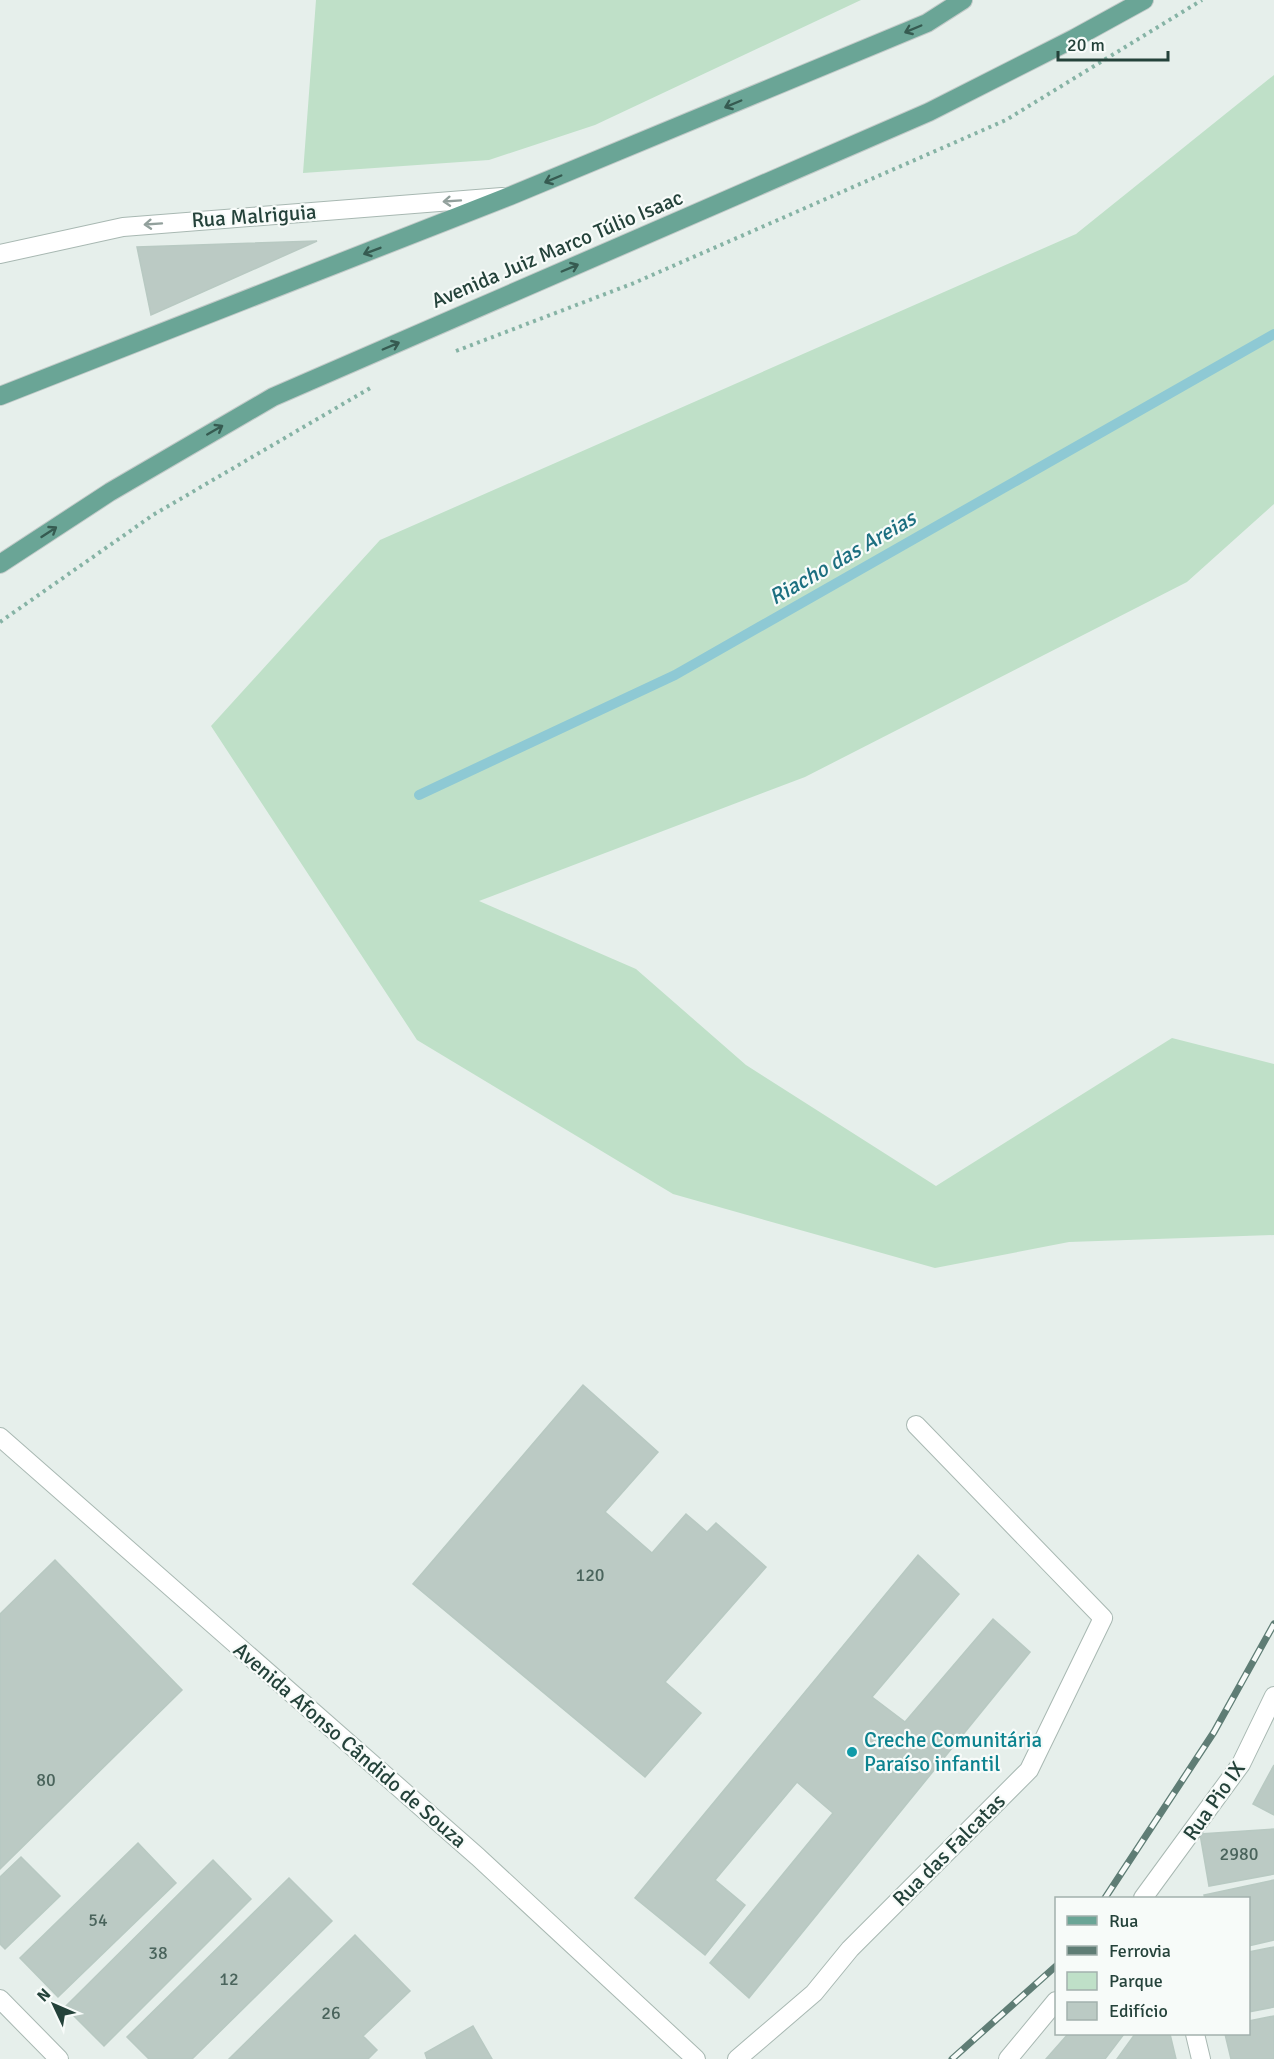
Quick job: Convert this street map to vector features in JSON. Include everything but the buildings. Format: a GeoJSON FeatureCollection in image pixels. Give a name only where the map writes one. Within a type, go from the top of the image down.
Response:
{"type":"FeatureCollection","features":[{"type":"Feature","properties":{"kind":"main road"},"geometry":{"type":"LineString","coordinates":[[0,396],[510,196],[927,23],[963,0]]}},
{"type":"Feature","properties":{"kind":"main road","name":"Avenida Juiz Marco Túlio Isaac"},"geometry":{"type":"LineString","coordinates":[[0,564],[110,492],[273,397],[929,112],[1075,38],[1144,0]]}},
{"type":"Feature","properties":{"kind":"street","name":"Rua Malriguia"},"geometry":{"type":"LineString","coordinates":[[0,254],[123,227],[510,196]]}},
{"type":"Feature","properties":{"kind":"street","name":"Rua das Falcatas"},"geometry":{"type":"LineString","coordinates":[[737,2059],[814,1993],[850,1948],[1029,1770],[1103,1618],[916,1425]]}},
{"type":"Feature","properties":{"kind":"street","name":"Avenida Afonso Cândido de Souza"},"geometry":{"type":"LineString","coordinates":[[0,1437],[478,1857],[696,2059]]}},
{"type":"Feature","properties":{"kind":"street","name":"Rua Pio IX"},"geometry":{"type":"LineString","coordinates":[[1145,1897],[1242,1764],[1274,1696]]}},
{"type":"Feature","properties":{"kind":"street"},"geometry":{"type":"LineString","coordinates":[[1160,1878],[1164,1897]]}},
{"type":"Feature","properties":{"kind":"street"},"geometry":{"type":"LineString","coordinates":[[0,1999],[59,2059]]}},
{"type":"Feature","properties":{"kind":"street"},"geometry":{"type":"LineString","coordinates":[[1008,2059],[1055,2002]]}},
{"type":"Feature","properties":{"kind":"street"},"geometry":{"type":"LineString","coordinates":[[1195,2035],[1201,2059]]}},
{"type":"Feature","properties":{"kind":"path"},"geometry":{"type":"LineString","coordinates":[[448,354],[634,283],[1006,120],[1202,0]]}},
{"type":"Feature","properties":{"kind":"path"},"geometry":{"type":"LineString","coordinates":[[0,622],[153,515],[383,381]]}},
{"type":"Feature","properties":{"kind":"green space"},"geometry":{"type":"Polygon","coordinates":[[[316,0],[861,0],[595,125],[489,160],[303,173],[316,0]]]}},
{"type":"Feature","properties":{"kind":"green space"},"geometry":{"type":"Polygon","coordinates":[[[1274,75],[1274,504],[1187,582],[805,777],[479,901],[636,969],[746,1065],[936,1186],[1172,1038],[1274,1064],[1274,1235],[1069,1242],[935,1268],[673,1194],[417,1040],[211,726],[380,540],[1076,234],[1274,75]]]}},
{"type":"Feature","properties":{"kind":"waterway","name":"Riacho das Areias"},"geometry":{"type":"LineString","coordinates":[[419,795],[675,675],[1274,334]]}},
{"type":"Feature","properties":{"kind":"railway"},"geometry":{"type":"LineString","coordinates":[[1106,1897],[1214,1732],[1274,1624]]}},
{"type":"Feature","properties":{"kind":"railway"},"geometry":{"type":"LineString","coordinates":[[952,2059],[1055,1967]]}},
{"type":"Feature","properties":{"kind":"place","name":"Creche Comunitária Paraíso infantil"},"geometry":{"type":"Point","coordinates":[852,1752]}}]}
